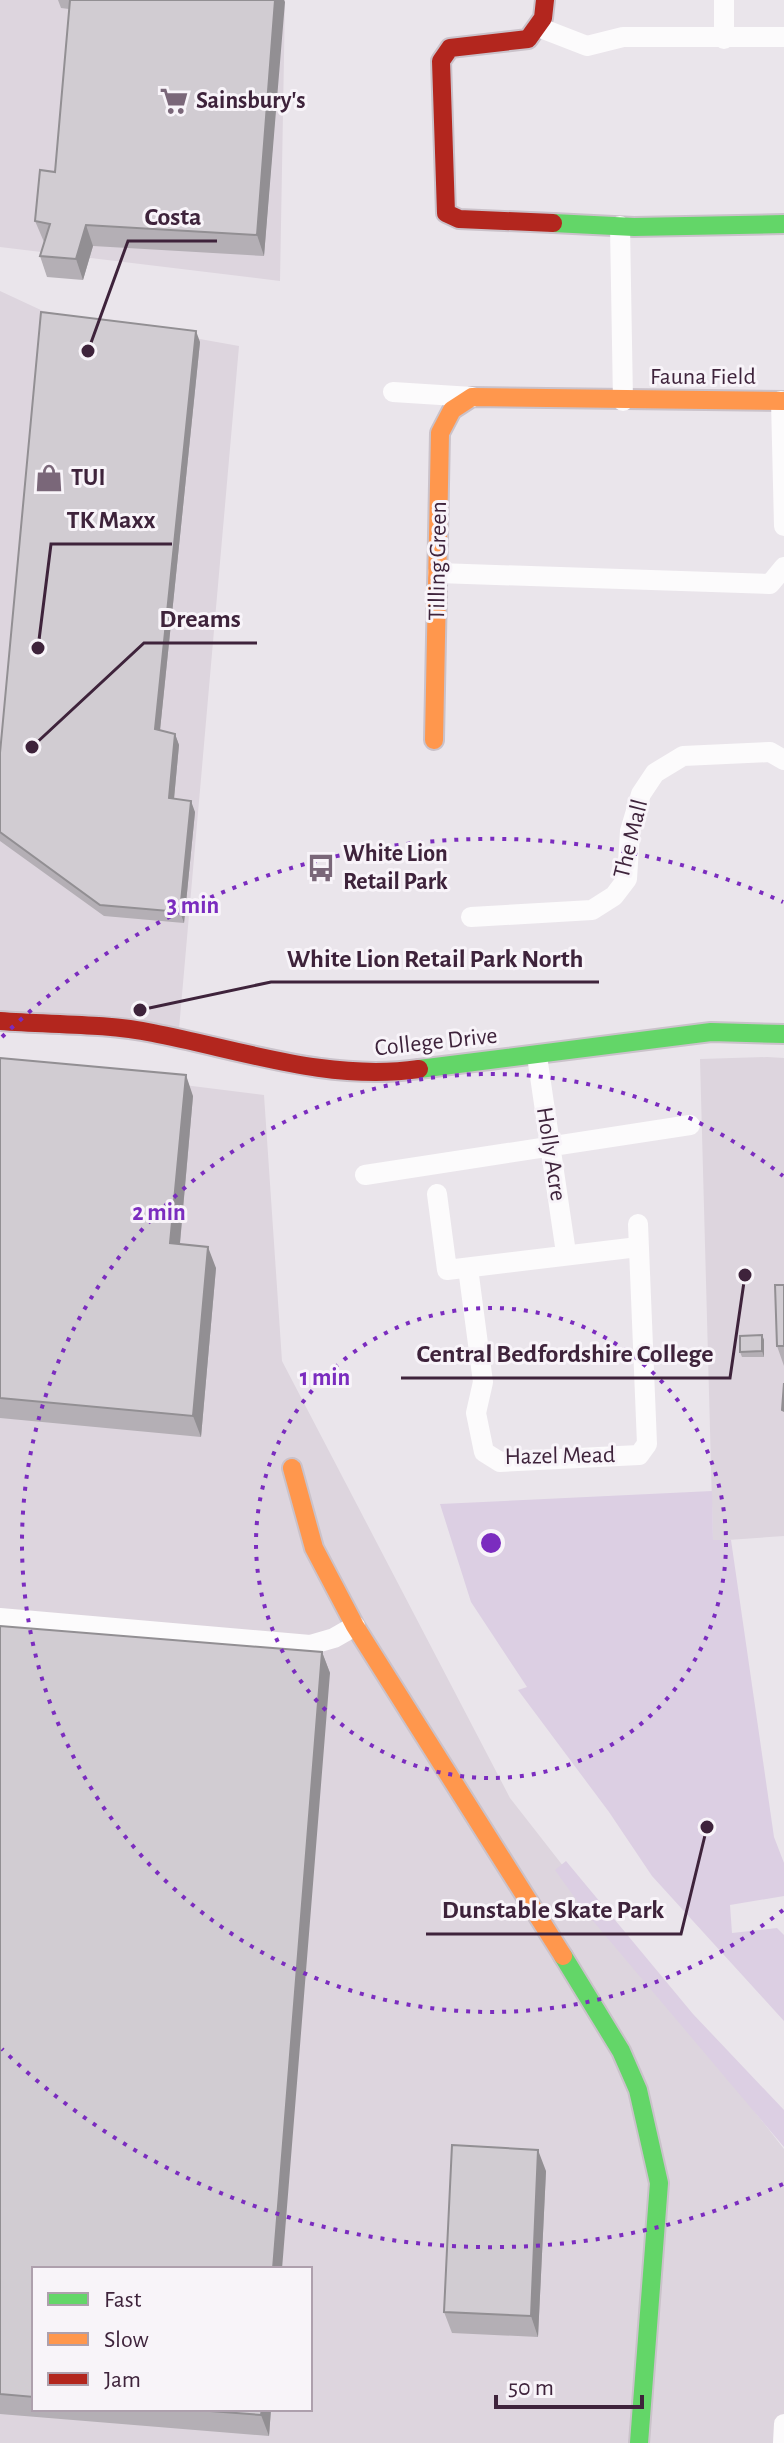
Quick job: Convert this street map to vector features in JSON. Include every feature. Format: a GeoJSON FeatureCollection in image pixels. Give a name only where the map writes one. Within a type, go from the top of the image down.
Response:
{"type":"FeatureCollection","features":[{"type":"Feature","properties":{"kind":"street"},"geometry":{"type":"LineString","coordinates":[[545,0],[538,27],[528,39],[450,48],[441,61],[446,213],[459,219],[620,226],[784,224]]}},
{"type":"Feature","properties":{"kind":"street"},"geometry":{"type":"LineString","coordinates":[[724,0],[724,39]]}},
{"type":"Feature","properties":{"kind":"street"},"geometry":{"type":"LineString","coordinates":[[538,27],[587,46],[623,37],[784,37]]}},
{"type":"Feature","properties":{"kind":"street"},"geometry":{"type":"LineString","coordinates":[[393,392],[623,401],[620,226]]}},
{"type":"Feature","properties":{"kind":"street","name":"Tilling Green"},"geometry":{"type":"LineString","coordinates":[[434,740],[440,433],[452,410],[472,397]]}},
{"type":"Feature","properties":{"kind":"street","name":"Fauna Field"},"geometry":{"type":"LineString","coordinates":[[623,401],[783,401]]}},
{"type":"Feature","properties":{"kind":"street"},"geometry":{"type":"LineString","coordinates":[[783,401],[784,526]]}},
{"type":"Feature","properties":{"kind":"street"},"geometry":{"type":"LineString","coordinates":[[438,573],[770,584],[784,567]]}},
{"type":"Feature","properties":{"kind":"street","name":"The Mall"},"geometry":{"type":"LineString","coordinates":[[471,917],[592,910],[614,896],[627,879],[630,831],[641,794],[655,773],[683,756],[770,752],[784,760]]}},
{"type":"Feature","properties":{"kind":"street","name":"College Drive"},"geometry":{"type":"LineString","coordinates":[[0,1021],[149,1032],[301,1066],[379,1075],[711,1032],[784,1034]]}},
{"type":"Feature","properties":{"kind":"street","name":"Holly Acre"},"geometry":{"type":"LineString","coordinates":[[537,1056],[566,1253]]}},
{"type":"Feature","properties":{"kind":"street"},"geometry":{"type":"LineString","coordinates":[[365,1175],[690,1125]]}},
{"type":"Feature","properties":{"kind":"street"},"geometry":{"type":"LineString","coordinates":[[437,1194],[447,1270],[566,1253],[638,1247]]}},
{"type":"Feature","properties":{"kind":"street","name":"Hazel Mead"},"geometry":{"type":"LineString","coordinates":[[468,1268],[483,1382],[476,1413],[484,1452],[500,1462],[639,1455],[647,1444],[638,1224]]}},
{"type":"Feature","properties":{"kind":"street"},"geometry":{"type":"LineString","coordinates":[[292,1468],[314,1548],[355,1626],[576,1976],[621,2051],[638,2090],[659,2183],[639,2443]]}},
{"type":"Feature","properties":{"kind":"street"},"geometry":{"type":"LineString","coordinates":[[0,1618],[310,1645],[334,1638],[355,1626]]}},
{"type":"Feature","properties":{"kind":"street"},"geometry":{"type":"LineString","coordinates":[[783,2443],[784,2424]]}},
{"type":"Feature","properties":{"kind":"shaded area","name":"Sainsbury's"},"geometry":{"type":"Polygon","coordinates":[[[0,0],[285,0],[280,281],[0,247],[0,0]]]}},
{"type":"Feature","properties":{"kind":"shaded area"},"geometry":{"type":"Polygon","coordinates":[[[0,291],[43,311],[239,346],[179,1029],[0,1015],[0,291]]]}},
{"type":"Feature","properties":{"kind":"shaded area"},"geometry":{"type":"Polygon","coordinates":[[[784,1058],[784,1536],[713,1541],[700,1059],[784,1058]]]}},
{"type":"Feature","properties":{"kind":"shaded area"},"geometry":{"type":"Polygon","coordinates":[[[0,1062],[264,1095],[282,1361],[510,1798],[784,2149],[784,2443],[0,2443],[0,1062]]]}},
{"type":"Feature","properties":{"kind":"shaded area"},"geometry":{"type":"Polygon","coordinates":[[[712,1491],[713,1540],[731,1540],[774,1837],[784,1863],[784,1896],[730,1905],[732,1933],[777,1928],[784,1935],[784,2021],[652,1876],[609,1812],[518,1690],[527,1687],[471,1602],[440,1504],[712,1491]]]}},
{"type":"Feature","properties":{"kind":"shaded area"},"geometry":{"type":"Polygon","coordinates":[[[566,1861],[693,2014],[784,2110],[784,2147],[582,1908],[555,1870],[566,1861]]]}},
{"type":"Feature","properties":{"kind":"building","name":"Sainsbury's"},"geometry":{"type":"Polygon","coordinates":[[[70,0],[275,0],[257,235],[86,225],[76,259],[40,256],[50,224],[35,221],[40,170],[55,172],[70,0]]]}},
{"type":"Feature","properties":{"kind":"building"},"geometry":{"type":"Polygon","coordinates":[[[41,312],[196,331],[155,729],[175,734],[169,798],[191,801],[180,912],[100,905],[0,832],[0,753],[41,312]]]}},
{"type":"Feature","properties":{"kind":"building"},"geometry":{"type":"Polygon","coordinates":[[[0,1058],[186,1075],[170,1243],[208,1247],[193,1416],[0,1398],[0,1058]]]}},
{"type":"Feature","properties":{"kind":"building"},"geometry":{"type":"Polygon","coordinates":[[[775,1285],[784,1285],[784,1346],[777,1346],[775,1285]]]}},
{"type":"Feature","properties":{"kind":"building"},"geometry":{"type":"Polygon","coordinates":[[[762,1335],[762,1351],[740,1352],[740,1336],[762,1335]]]}},
{"type":"Feature","properties":{"kind":"building"},"geometry":{"type":"Polygon","coordinates":[[[0,1626],[322,1652],[273,2267],[32,2267],[32,2397],[0,2394],[0,1626]]]}},
{"type":"Feature","properties":{"kind":"building"},"geometry":{"type":"Polygon","coordinates":[[[452,2145],[538,2150],[531,2316],[444,2312],[452,2145]]]}},
{"type":"Feature","properties":{"kind":"building"},"geometry":{"type":"Polygon","coordinates":[[[210,2411],[262,2411],[261,2415],[210,2411]]]}},
{"type":"Feature","properties":{"kind":"traffic: fast"},"geometry":{"type":"LineString","coordinates":[[553,223],[634,227],[784,224]]}},
{"type":"Feature","properties":{"kind":"traffic: fast"},"geometry":{"type":"LineString","coordinates":[[419,1069],[711,1032],[784,1034]]}},
{"type":"Feature","properties":{"kind":"traffic: fast"},"geometry":{"type":"LineString","coordinates":[[563,1956],[621,2051],[638,2090],[659,2183],[639,2443]]}},
{"type":"Feature","properties":{"kind":"traffic: slow"},"geometry":{"type":"LineString","coordinates":[[434,740],[440,433],[452,410],[472,397],[784,401]]}},
{"type":"Feature","properties":{"kind":"traffic: slow"},"geometry":{"type":"LineString","coordinates":[[292,1468],[314,1548],[355,1626],[563,1956]]}},
{"type":"Feature","properties":{"kind":"traffic: jam"},"geometry":{"type":"LineString","coordinates":[[545,0],[543,18],[528,39],[450,48],[441,61],[446,213],[459,219],[553,223]]}},
{"type":"Feature","properties":{"kind":"traffic: jam"},"geometry":{"type":"LineString","coordinates":[[0,1021],[134,1030],[318,1068],[385,1072],[419,1069]]}},
{"type":"Feature","properties":{"kind":"place","name":"Sainsbury's"},"geometry":{"type":"Point","coordinates":[174,101]}},
{"type":"Feature","properties":{"kind":"place","name":"Costa"},"geometry":{"type":"Point","coordinates":[88,351]}},
{"type":"Feature","properties":{"kind":"place","name":"TUI"},"geometry":{"type":"Point","coordinates":[49,478]}},
{"type":"Feature","properties":{"kind":"place","name":"TK Maxx"},"geometry":{"type":"Point","coordinates":[38,648]}},
{"type":"Feature","properties":{"kind":"place","name":"Dreams"},"geometry":{"type":"Point","coordinates":[32,747]}},
{"type":"Feature","properties":{"kind":"place","name":"White Lion Retail Park"},"geometry":{"type":"Point","coordinates":[321,868]}},
{"type":"Feature","properties":{"kind":"place","name":"White Lion Retail Park North"},"geometry":{"type":"Point","coordinates":[140,1010]}},
{"type":"Feature","properties":{"kind":"place","name":"Central Bedfordshire College"},"geometry":{"type":"Point","coordinates":[745,1275]}},
{"type":"Feature","properties":{"kind":"place","name":"Dunstable Skate Park"},"geometry":{"type":"Point","coordinates":[707,1827]}}]}
